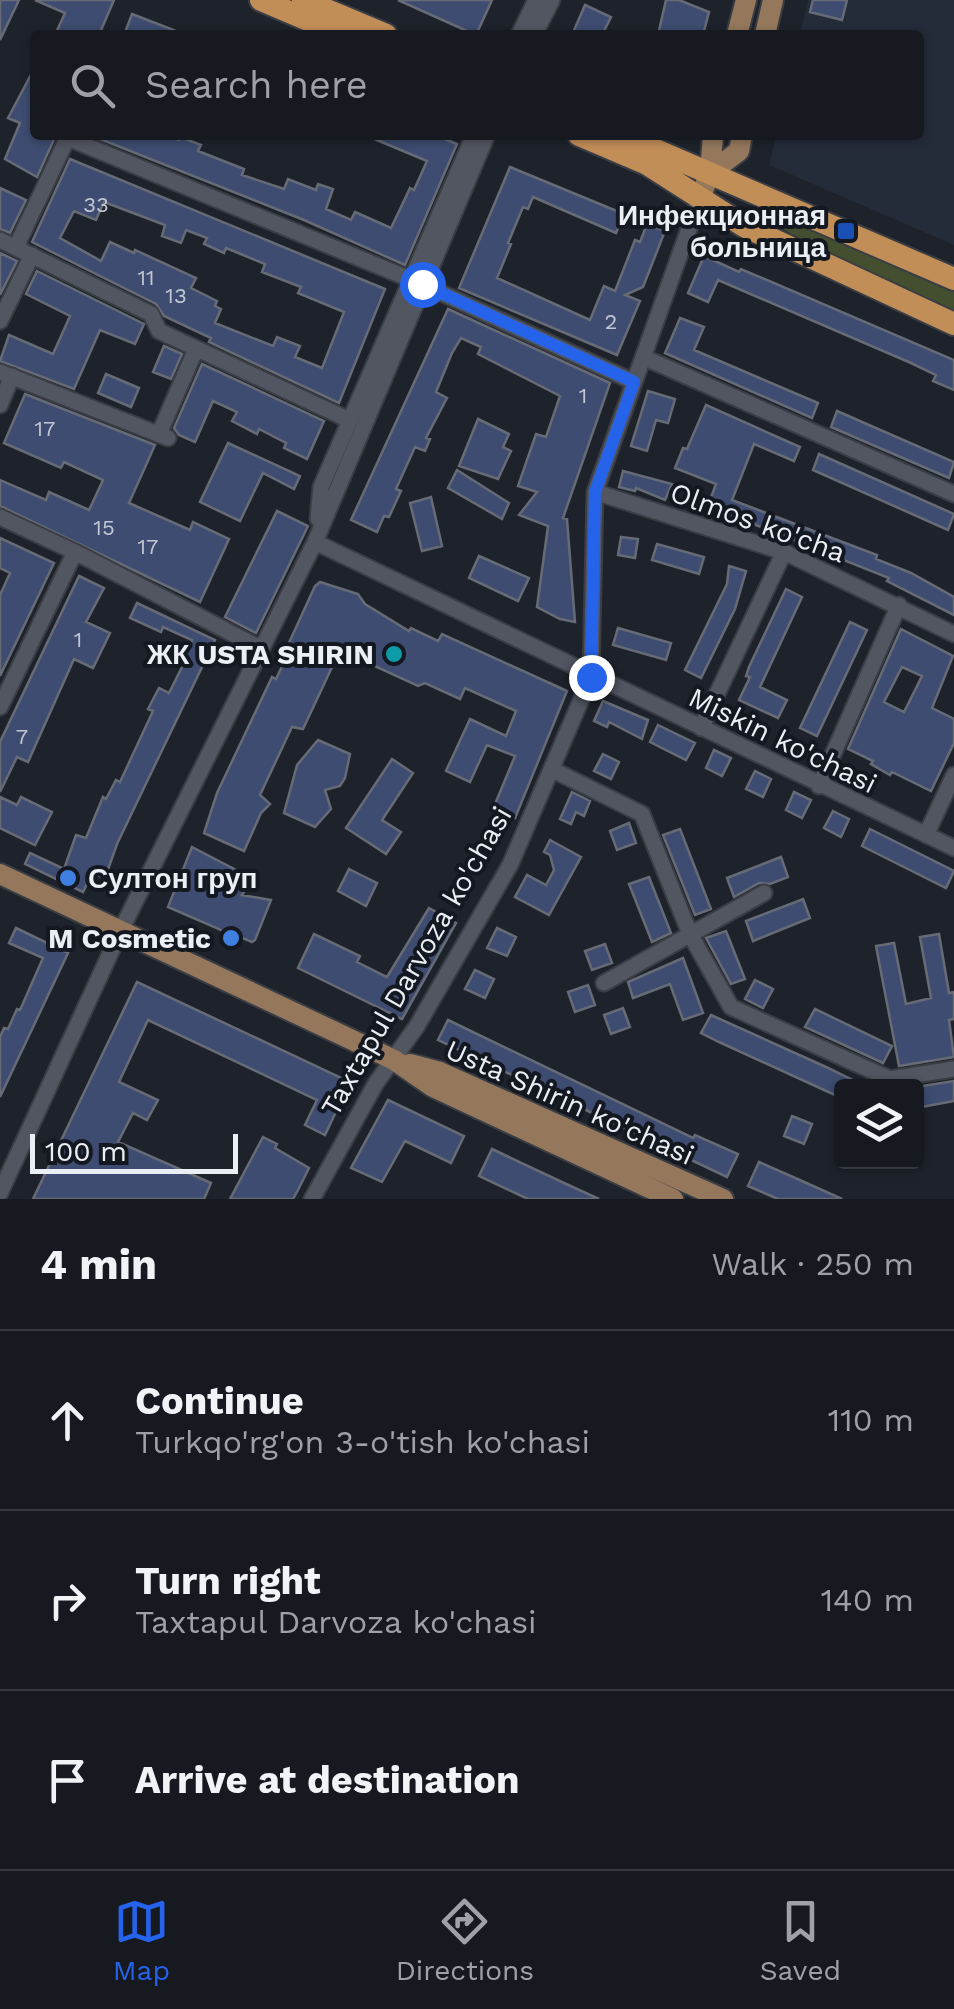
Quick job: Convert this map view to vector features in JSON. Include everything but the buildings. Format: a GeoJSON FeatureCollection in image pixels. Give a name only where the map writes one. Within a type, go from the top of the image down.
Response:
{"type":"FeatureCollection","features":[{"type":"Feature","properties":{"kind":"highway"},"geometry":{"type":"LineString","coordinates":[[261,0],[332,30]]}},
{"type":"Feature","properties":{"kind":"highway"},"geometry":{"type":"LineString","coordinates":[[303,0],[374,30]]}},
{"type":"Feature","properties":{"kind":"highway"},"geometry":{"type":"LineString","coordinates":[[591,140],[647,164],[744,226],[954,324]]}},
{"type":"Feature","properties":{"kind":"highway"},"geometry":{"type":"LineString","coordinates":[[633,140],[954,279]]}},
{"type":"Feature","properties":{"kind":"main road"},"geometry":{"type":"LineString","coordinates":[[738,30],[746,0]]}},
{"type":"Feature","properties":{"kind":"main road"},"geometry":{"type":"LineString","coordinates":[[766,30],[773,0]]}},
{"type":"Feature","properties":{"kind":"main road","name":"Taxtapul Darvoza ko'chasi"},"geometry":{"type":"LineString","coordinates":[[700,198],[710,173],[713,140]]}},
{"type":"Feature","properties":{"kind":"main road"},"geometry":{"type":"LineString","coordinates":[[710,173],[740,143]]}},
{"type":"Feature","properties":{"kind":"main road","name":"Usta Shirin ko'chasi"},"geometry":{"type":"LineString","coordinates":[[0,874],[394,1060],[433,1087],[672,1199]]}},
{"type":"Feature","properties":{"kind":"main road","name":"Usta Shirin ko'chasi"},"geometry":{"type":"LineString","coordinates":[[394,1060],[440,1072],[723,1199]]}},
{"type":"Feature","properties":{"kind":"street"},"geometry":{"type":"LineString","coordinates":[[521,30],[536,0]]}},
{"type":"Feature","properties":{"kind":"street"},"geometry":{"type":"LineString","coordinates":[[537,30],[552,0]]}},
{"type":"Feature","properties":{"kind":"street"},"geometry":{"type":"LineString","coordinates":[[0,322],[66,140]]}},
{"type":"Feature","properties":{"kind":"street"},"geometry":{"type":"LineString","coordinates":[[77,140],[416,283],[634,382]]}},
{"type":"Feature","properties":{"kind":"street"},"geometry":{"type":"LineString","coordinates":[[0,1193],[121,930],[315,542],[472,140]]}},
{"type":"Feature","properties":{"kind":"street"},"geometry":{"type":"LineString","coordinates":[[315,542],[322,488],[349,420],[485,140]]}},
{"type":"Feature","properties":{"kind":"street","name":"Taxtapul Darvoza ko'chasi"},"geometry":{"type":"LineString","coordinates":[[312,1199],[376,1083],[417,1026],[510,865],[591,677],[595,492],[700,198]]}},
{"type":"Feature","properties":{"kind":"street"},"geometry":{"type":"LineString","coordinates":[[0,240],[151,314],[158,331],[349,420]]}},
{"type":"Feature","properties":{"kind":"street"},"geometry":{"type":"LineString","coordinates":[[0,405],[6,374],[163,437],[196,348]]}},
{"type":"Feature","properties":{"kind":"street"},"geometry":{"type":"LineString","coordinates":[[643,357],[954,494]]}},
{"type":"Feature","properties":{"kind":"street","name":"Olmos ko'cha"},"geometry":{"type":"LineString","coordinates":[[595,492],[784,552],[954,634]]}},
{"type":"Feature","properties":{"kind":"street"},"geometry":{"type":"LineString","coordinates":[[0,517],[260,648]]}},
{"type":"Feature","properties":{"kind":"street","name":"Miskin ko'chasi"},"geometry":{"type":"LineString","coordinates":[[315,542],[954,848]]}},
{"type":"Feature","properties":{"kind":"street"},"geometry":{"type":"LineString","coordinates":[[0,707],[7,676],[76,552]]}},
{"type":"Feature","properties":{"kind":"street"},"geometry":{"type":"LineString","coordinates":[[701,728],[784,552]]}},
{"type":"Feature","properties":{"kind":"street"},"geometry":{"type":"LineString","coordinates":[[819,786],[900,605]]}},
{"type":"Feature","properties":{"kind":"street"},"geometry":{"type":"LineString","coordinates":[[553,770],[642,814],[690,934],[728,1003],[737,1011],[890,1078],[954,1069]]}},
{"type":"Feature","properties":{"kind":"street"},"geometry":{"type":"LineString","coordinates":[[926,835],[954,775]]}},
{"type":"Feature","properties":{"kind":"street"},"geometry":{"type":"LineString","coordinates":[[604,983],[764,892]]}},
{"type":"Feature","properties":{"kind":"shaded area"},"geometry":{"type":"Polygon","coordinates":[[[808,0],[954,0],[954,245],[769,165],[775,140],[924,140],[924,30],[801,30],[808,0]]]}},
{"type":"Feature","properties":{"kind":"green space"},"geometry":{"type":"Polygon","coordinates":[[[779,213],[954,291],[954,312],[823,252],[774,224],[779,213]]]}},
{"type":"Feature","properties":{"kind":"place","name":"Инфекционная больница"},"geometry":{"type":"Point","coordinates":[846,231]}},
{"type":"Feature","properties":{"kind":"place","name":"ЖК USTA SHIRIN"},"geometry":{"type":"Point","coordinates":[394,654]}},
{"type":"Feature","properties":{"kind":"place","name":"Султон груп"},"geometry":{"type":"Point","coordinates":[68,878]}},
{"type":"Feature","properties":{"kind":"place","name":"M Cosmetic"},"geometry":{"type":"Point","coordinates":[231,938]}},
{"type":"Feature","properties":{"kind":"route"},"geometry":{"type":"LineString","coordinates":[[422,284],[634,382],[595,492],[591,677]]}}]}
